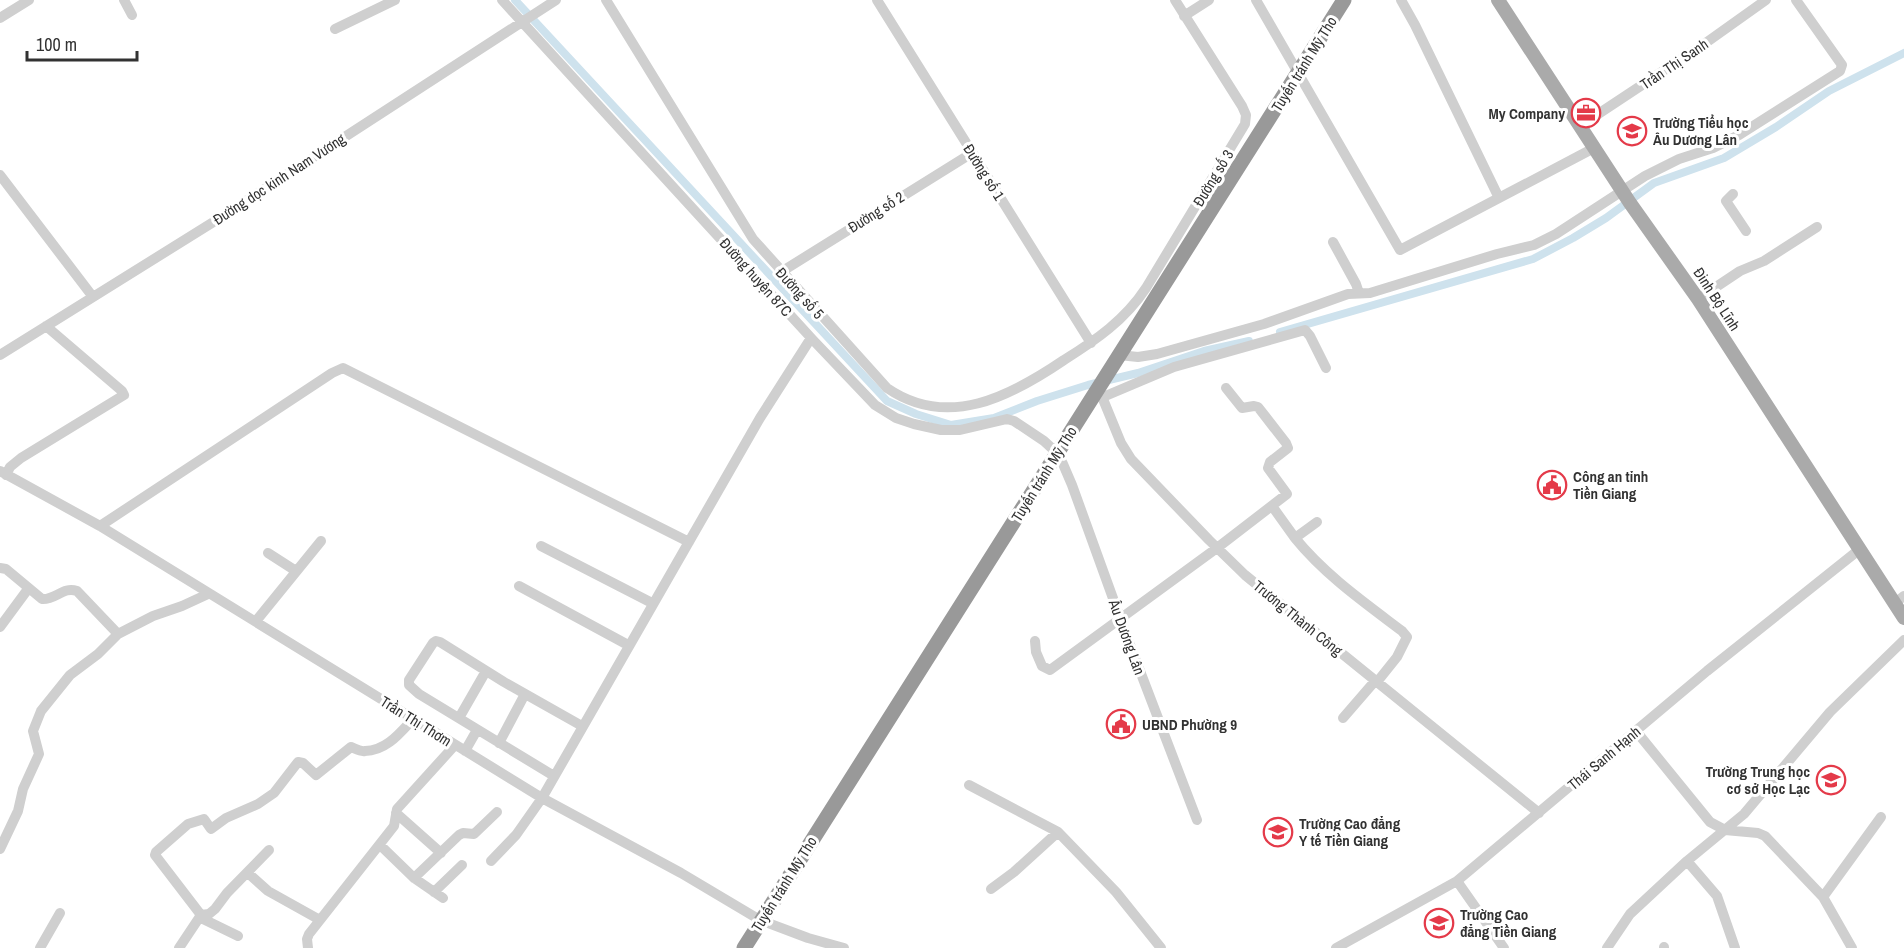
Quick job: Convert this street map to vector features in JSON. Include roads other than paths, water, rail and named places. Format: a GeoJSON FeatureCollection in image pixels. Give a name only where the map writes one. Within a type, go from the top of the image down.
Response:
{"type":"FeatureCollection","features":[{"type":"Feature","properties":{"kind":"highway","name":"Tuyến tránh Mỹ Tho"},"geometry":{"type":"LineString","coordinates":[[744,948],[1057,453],[1100,389],[1151,292],[1238,168],[1344,0]]}},
{"type":"Feature","properties":{"kind":"main road","name":"Đinh Bộ Lĩnh"},"geometry":{"type":"LineString","coordinates":[[1498,0],[1626,196],[1698,299],[1860,549],[1899,599],[1904,618]]}},
{"type":"Feature","properties":{"kind":"street"},"geometry":{"type":"LineString","coordinates":[[0,18],[30,0]]}},
{"type":"Feature","properties":{"kind":"street"},"geometry":{"type":"LineString","coordinates":[[124,0],[132,15]]}},
{"type":"Feature","properties":{"kind":"street"},"geometry":{"type":"LineString","coordinates":[[335,28],[395,0]]}},
{"type":"Feature","properties":{"kind":"street","name":"Đường huyện 87C"},"geometry":{"type":"LineString","coordinates":[[502,0],[528,18],[811,338],[875,405],[896,418],[922,427],[951,430],[1007,419],[1044,441],[1057,453]]}},
{"type":"Feature","properties":{"kind":"street","name":"Đường dọc kinh Nam Vương"},"geometry":{"type":"LineString","coordinates":[[0,355],[215,221],[556,0]]}},
{"type":"Feature","properties":{"kind":"street","name":"Đường số 5"},"geometry":{"type":"LineString","coordinates":[[606,0],[759,248],[887,388],[922,405],[965,406],[1000,398],[1038,378],[1091,343]]}},
{"type":"Feature","properties":{"kind":"street","name":"Đường số 1"},"geometry":{"type":"LineString","coordinates":[[877,0],[1091,343]]}},
{"type":"Feature","properties":{"kind":"street","name":"Đường số 3"},"geometry":{"type":"LineString","coordinates":[[1091,343],[1151,292],[1245,124],[1246,115],[1175,0]]}},
{"type":"Feature","properties":{"kind":"street"},"geometry":{"type":"LineString","coordinates":[[1184,16],[1209,0]]}},
{"type":"Feature","properties":{"kind":"street"},"geometry":{"type":"LineString","coordinates":[[1256,0],[1400,250],[1594,148]]}},
{"type":"Feature","properties":{"kind":"street"},"geometry":{"type":"LineString","coordinates":[[1401,0],[1499,198]]}},
{"type":"Feature","properties":{"kind":"street","name":"Trần Thị Sanh"},"geometry":{"type":"LineString","coordinates":[[1580,126],[1766,0]]}},
{"type":"Feature","properties":{"kind":"street"},"geometry":{"type":"LineString","coordinates":[[1117,357],[1157,354],[1264,324],[1348,294],[1370,293],[1534,245],[1556,234],[1626,196],[1664,166],[1706,151],[1739,135],[1840,71],[1842,65],[1796,0]]}},
{"type":"Feature","properties":{"kind":"street","name":"Đường số 2"},"geometry":{"type":"LineString","coordinates":[[781,272],[972,153]]}},
{"type":"Feature","properties":{"kind":"street"},"geometry":{"type":"LineString","coordinates":[[1224,159],[1238,168]]}},
{"type":"Feature","properties":{"kind":"street"},"geometry":{"type":"LineString","coordinates":[[0,175],[93,297]]}},
{"type":"Feature","properties":{"kind":"street"},"geometry":{"type":"LineString","coordinates":[[1733,194],[1726,201],[1746,231]]}},
{"type":"Feature","properties":{"kind":"street"},"geometry":{"type":"LineString","coordinates":[[1698,299],[1740,271],[1764,261],[1817,228]]}},
{"type":"Feature","properties":{"kind":"street"},"geometry":{"type":"LineString","coordinates":[[1333,242],[1359,294]]}},
{"type":"Feature","properties":{"kind":"street"},"geometry":{"type":"LineString","coordinates":[[3,473],[21,458],[124,395],[46,326]]}},
{"type":"Feature","properties":{"kind":"street"},"geometry":{"type":"LineString","coordinates":[[1100,389],[1305,330],[1326,368]]}},
{"type":"Feature","properties":{"kind":"street"},"geometry":{"type":"LineString","coordinates":[[491,861],[522,827],[547,788],[760,418],[811,338]]}},
{"type":"Feature","properties":{"kind":"street"},"geometry":{"type":"LineString","coordinates":[[100,526],[332,373],[343,368],[688,542]]}},
{"type":"Feature","properties":{"kind":"street"},"geometry":{"type":"LineString","coordinates":[[1035,641],[1040,662],[1044,668],[1050,670],[1121,620],[1287,494],[1268,465],[1288,448],[1258,407],[1242,408],[1226,388]]}},
{"type":"Feature","properties":{"kind":"street","name":"Trương Thành Công"},"geometry":{"type":"LineString","coordinates":[[1100,389],[1124,450],[1217,548],[1253,581],[1539,813]]}},
{"type":"Feature","properties":{"kind":"street","name":"Âu Dương Lân"},"geometry":{"type":"LineString","coordinates":[[1057,453],[1072,485],[1197,820]]}},
{"type":"Feature","properties":{"kind":"street","name":"Trần Thị Thơm"},"geometry":{"type":"LineString","coordinates":[[3,473],[100,526],[455,745],[547,788],[760,920],[808,938],[844,948]]}},
{"type":"Feature","properties":{"kind":"street"},"geometry":{"type":"LineString","coordinates":[[1272,506],[1311,558],[1405,634],[1406,640],[1397,657],[1343,718]]}},
{"type":"Feature","properties":{"kind":"street"},"geometry":{"type":"LineString","coordinates":[[1296,538],[1317,522]]}},
{"type":"Feature","properties":{"kind":"street"},"geometry":{"type":"LineString","coordinates":[[256,621],[321,540]]}},
{"type":"Feature","properties":{"kind":"street"},"geometry":{"type":"LineString","coordinates":[[541,546],[652,603]]}},
{"type":"Feature","properties":{"kind":"street","name":"Thái Sanh Hạnh"},"geometry":{"type":"LineString","coordinates":[[1336,948],[1457,881],[1707,671],[1860,549]]}},
{"type":"Feature","properties":{"kind":"street"},"geometry":{"type":"LineString","coordinates":[[268,553],[296,571]]}},
{"type":"Feature","properties":{"kind":"street"},"geometry":{"type":"LineString","coordinates":[[0,568],[6,569],[42,599],[49,599],[64,590],[77,591],[118,634]]}},
{"type":"Feature","properties":{"kind":"street"},"geometry":{"type":"LineString","coordinates":[[519,586],[628,645]]}},
{"type":"Feature","properties":{"kind":"street"},"geometry":{"type":"LineString","coordinates":[[0,627],[28,588]]}},
{"type":"Feature","properties":{"kind":"street"},"geometry":{"type":"LineString","coordinates":[[0,849],[18,811],[22,789],[37,760],[38,748],[33,731],[41,711],[70,675],[98,654],[118,634],[153,616],[208,594]]}},
{"type":"Feature","properties":{"kind":"street"},"geometry":{"type":"LineString","coordinates":[[1607,948],[1630,914],[1758,799],[1834,708],[1904,640]]}},
{"type":"Feature","properties":{"kind":"street"},"geometry":{"type":"LineString","coordinates":[[547,788],[499,743],[477,732],[413,689],[409,685],[409,680],[436,641],[582,726]]}},
{"type":"Feature","properties":{"kind":"street"},"geometry":{"type":"LineString","coordinates":[[459,718],[486,671]]}},
{"type":"Feature","properties":{"kind":"street"},"geometry":{"type":"LineString","coordinates":[[499,743],[525,694]]}},
{"type":"Feature","properties":{"kind":"street"},"geometry":{"type":"LineString","coordinates":[[238,936],[201,916],[155,855],[156,852],[192,822],[204,819],[211,829],[226,818],[258,804],[274,793],[298,762],[303,763],[316,775],[351,747],[361,751],[376,749],[396,738],[413,719]]}},
{"type":"Feature","properties":{"kind":"street"},"geometry":{"type":"LineString","coordinates":[[1636,731],[1706,818],[1725,830],[1758,833],[1765,837],[1823,897],[1852,948]]}},
{"type":"Feature","properties":{"kind":"street"},"geometry":{"type":"LineString","coordinates":[[466,750],[477,732]]}},
{"type":"Feature","properties":{"kind":"street"},"geometry":{"type":"LineString","coordinates":[[308,948],[309,934],[394,826],[397,809],[455,745]]}},
{"type":"Feature","properties":{"kind":"street"},"geometry":{"type":"LineString","coordinates":[[969,785],[1058,832],[1116,892],[1161,948]]}},
{"type":"Feature","properties":{"kind":"street"},"geometry":{"type":"LineString","coordinates":[[414,878],[463,832],[474,834],[497,812]]}},
{"type":"Feature","properties":{"kind":"street"},"geometry":{"type":"LineString","coordinates":[[396,813],[441,853]]}},
{"type":"Feature","properties":{"kind":"street"},"geometry":{"type":"LineString","coordinates":[[1823,897],[1881,817]]}},
{"type":"Feature","properties":{"kind":"street"},"geometry":{"type":"LineString","coordinates":[[991,889],[1014,872],[1058,832]]}},
{"type":"Feature","properties":{"kind":"street"},"geometry":{"type":"LineString","coordinates":[[380,845],[414,878],[438,895],[462,865]]}},
{"type":"Feature","properties":{"kind":"street"},"geometry":{"type":"LineString","coordinates":[[179,948],[201,916],[215,909],[227,893],[269,850]]}},
{"type":"Feature","properties":{"kind":"street"},"geometry":{"type":"LineString","coordinates":[[1688,861],[1717,896],[1736,948]]}},
{"type":"Feature","properties":{"kind":"street"},"geometry":{"type":"LineString","coordinates":[[248,873],[268,891],[320,920]]}},
{"type":"Feature","properties":{"kind":"street"},"geometry":{"type":"LineString","coordinates":[[1457,881],[1504,948]]}},
{"type":"Feature","properties":{"kind":"street"},"geometry":{"type":"LineString","coordinates":[[40,948],[60,913]]}},
{"type":"Feature","properties":{"kind":"waterway"},"geometry":{"type":"LineString","coordinates":[[515,0],[887,401],[916,414],[951,425],[994,418],[1088,385],[1138,373],[1204,351],[1249,341]]}},
{"type":"Feature","properties":{"kind":"waterway"},"geometry":{"type":"LineString","coordinates":[[1280,332],[1533,259],[1606,218],[1654,183],[1724,158],[1776,127],[1829,91],[1904,53]]}},
{"type":"Feature","properties":{"kind":"place","name":"My Company"},"geometry":{"type":"Point","coordinates":[1586,113]}},
{"type":"Feature","properties":{"kind":"place","name":"Trường Tiểu học Âu Dương Lân"},"geometry":{"type":"Point","coordinates":[1632,131]}},
{"type":"Feature","properties":{"kind":"place","name":"Công an tỉnh Tiền Giang"},"geometry":{"type":"Point","coordinates":[1552,485]}},
{"type":"Feature","properties":{"kind":"place","name":"UBND Phường 9"},"geometry":{"type":"Point","coordinates":[1121,724]}},
{"type":"Feature","properties":{"kind":"place","name":"Trường Trung học cơ sở Học Lạc"},"geometry":{"type":"Point","coordinates":[1831,780]}},
{"type":"Feature","properties":{"kind":"place","name":"Trường Cao đẳng Y tế Tiền Giang"},"geometry":{"type":"Point","coordinates":[1278,832]}},
{"type":"Feature","properties":{"kind":"place","name":"Trường Cao đẳng Tiền Giang"},"geometry":{"type":"Point","coordinates":[1439,923]}}]}
